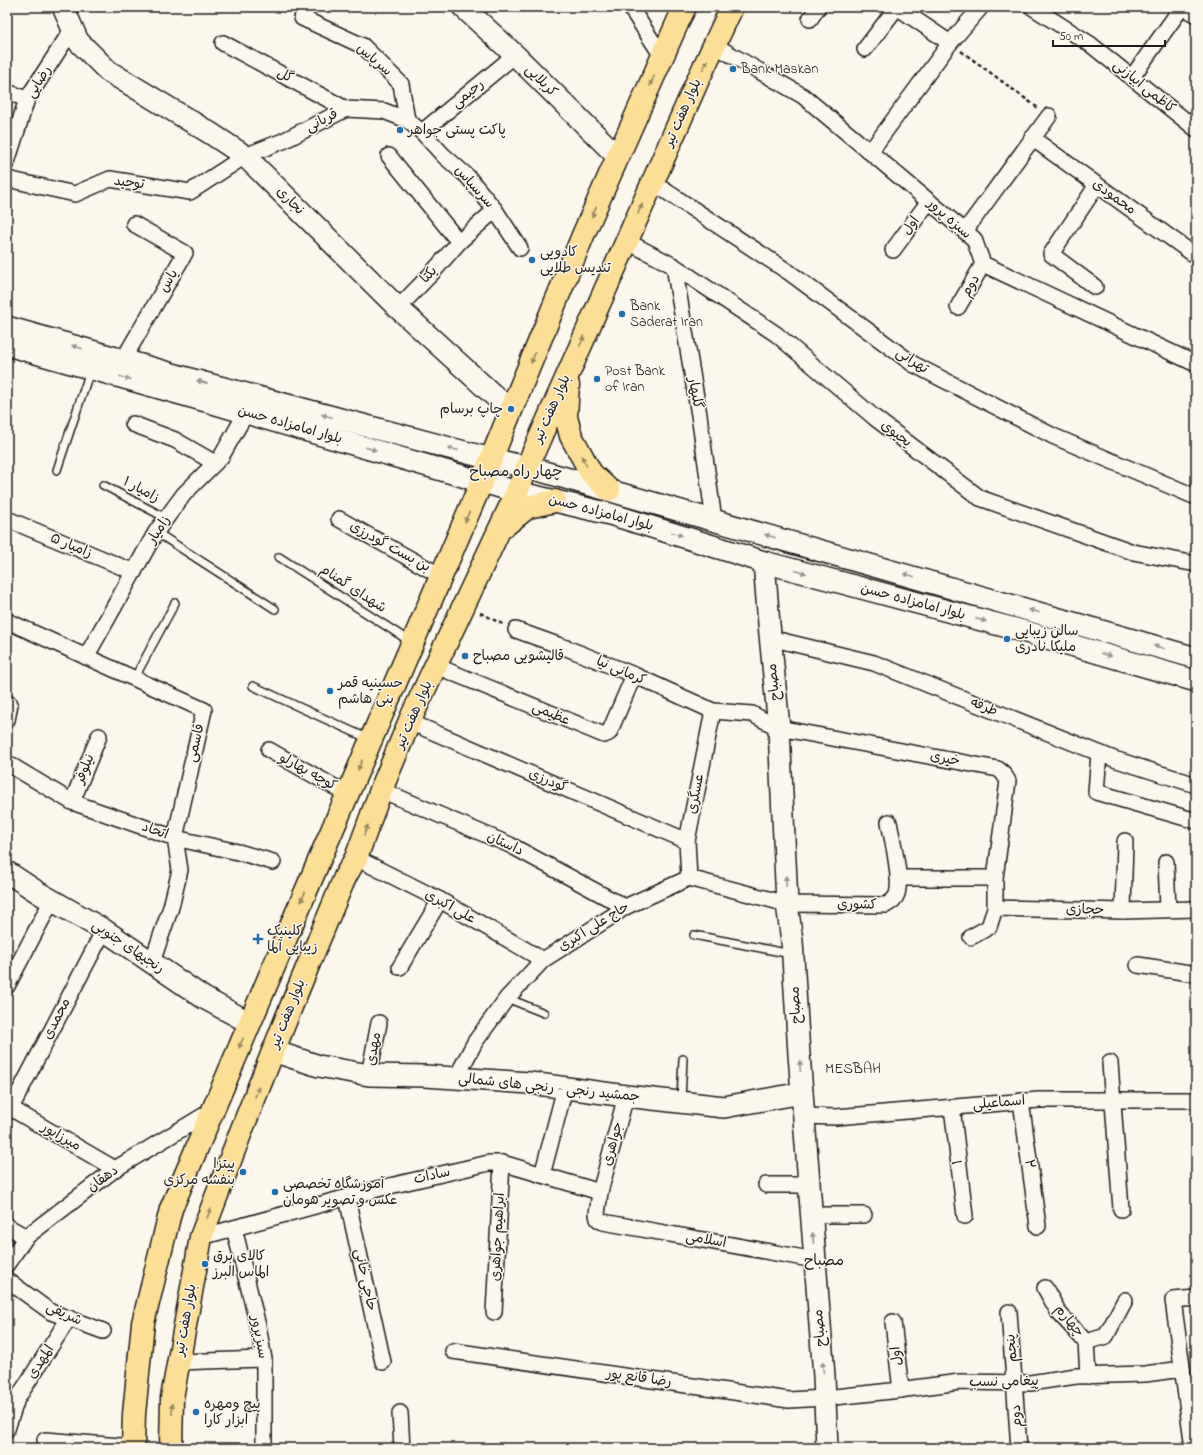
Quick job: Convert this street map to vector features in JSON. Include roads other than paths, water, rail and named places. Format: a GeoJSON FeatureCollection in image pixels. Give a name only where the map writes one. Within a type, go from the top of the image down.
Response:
{"type":"FeatureCollection","features":[{"type":"Feature","properties":{"kind":"main road"},"geometry":{"type":"LineString","coordinates":[[133,1447],[143,1323],[171,1209],[482,481],[581,241],[685,7]]}},
{"type":"Feature","properties":{"kind":"main road","name":"بلوار هفت تیر"},"geometry":{"type":"LineString","coordinates":[[171,1448],[172,1398],[201,1237],[273,1051],[345,877],[356,858],[410,722],[517,492],[527,466],[652,182],[732,7]]}},
{"type":"Feature","properties":{"kind":"main road"},"geometry":{"type":"LineString","coordinates":[[571,367],[566,417],[571,436],[591,473],[609,490]]}},
{"type":"Feature","properties":{"kind":"main road"},"geometry":{"type":"LineString","coordinates":[[499,530],[528,507],[556,501]]}},
{"type":"Feature","properties":{"kind":"main road"},"geometry":{"type":"LineString","coordinates":[[318,864],[320,878],[326,887],[333,886],[345,877]]}},
{"type":"Feature","properties":{"kind":"main road"},"geometry":{"type":"LineString","coordinates":[[291,926],[304,918],[312,918],[316,925],[319,939]]}},
{"type":"Feature","properties":{"kind":"street","name":"نجاری"},"geometry":{"type":"LineString","coordinates":[[63,7],[78,41],[108,71],[245,156],[398,308],[510,411]]}},
{"type":"Feature","properties":{"kind":"street","name":"سرپاس"},"geometry":{"type":"LineString","coordinates":[[308,7],[302,18],[363,46],[401,84],[407,120]]}},
{"type":"Feature","properties":{"kind":"street","name":"کربلایی"},"geometry":{"type":"LineString","coordinates":[[463,7],[618,157]]}},
{"type":"Feature","properties":{"kind":"street"},"geometry":{"type":"LineString","coordinates":[[630,7],[662,56]]}},
{"type":"Feature","properties":{"kind":"street"},"geometry":{"type":"LineString","coordinates":[[865,49],[897,7],[950,43]]}},
{"type":"Feature","properties":{"kind":"street"},"geometry":{"type":"LineString","coordinates":[[870,152],[950,43],[981,7]]}},
{"type":"Feature","properties":{"kind":"street","name":"کاظمی ابیازنی"},"geometry":{"type":"LineString","coordinates":[[1032,7],[1090,44],[1196,129]]}},
{"type":"Feature","properties":{"kind":"street"},"geometry":{"type":"LineString","coordinates":[[1132,77],[1182,7],[1196,15]]}},
{"type":"Feature","properties":{"kind":"street","name":"رضایی"},"geometry":{"type":"LineString","coordinates":[[7,162],[27,99],[73,28]]}},
{"type":"Feature","properties":{"kind":"street","name":"گل"},"geometry":{"type":"LineString","coordinates":[[223,43],[346,109]]}},
{"type":"Feature","properties":{"kind":"street","name":"سبزه پرور"},"geometry":{"type":"LineString","coordinates":[[714,45],[803,96],[974,239],[983,264]]}},
{"type":"Feature","properties":{"kind":"street","name":"رحیمی"},"geometry":{"type":"LineString","coordinates":[[422,132],[515,56]]}},
{"type":"Feature","properties":{"kind":"street"},"geometry":{"type":"LineString","coordinates":[[7,92],[27,99]]}},
{"type":"Feature","properties":{"kind":"street","name":"قربانی"},"geometry":{"type":"LineString","coordinates":[[245,156],[283,141],[346,109],[384,111],[407,120],[422,132]]}},
{"type":"Feature","properties":{"kind":"street"},"geometry":{"type":"LineString","coordinates":[[965,231],[1049,116]]}},
{"type":"Feature","properties":{"kind":"street","name":"سرسپاس"},"geometry":{"type":"LineString","coordinates":[[422,132],[468,177],[495,210],[520,248]]}},
{"type":"Feature","properties":{"kind":"street","name":"محمودی"},"geometry":{"type":"LineString","coordinates":[[1032,138],[1196,256]]}},
{"type":"Feature","properties":{"kind":"street","name":"توحید"},"geometry":{"type":"LineString","coordinates":[[7,179],[75,194],[110,179],[190,192],[245,156]]}},
{"type":"Feature","properties":{"kind":"street"},"geometry":{"type":"LineString","coordinates":[[389,156],[459,242]]}},
{"type":"Feature","properties":{"kind":"street","name":"تهرانی"},"geometry":{"type":"LineString","coordinates":[[652,182],[790,273],[913,364],[1053,436],[1196,497]]}},
{"type":"Feature","properties":{"kind":"street"},"geometry":{"type":"LineString","coordinates":[[1095,286],[1051,254],[1097,186]]}},
{"type":"Feature","properties":{"kind":"street","name":"اول"},"geometry":{"type":"LineString","coordinates":[[893,250],[929,201]]}},
{"type":"Feature","properties":{"kind":"street","name":"یکتا"},"geometry":{"type":"LineString","coordinates":[[398,308],[432,273],[459,242],[495,210]]}},
{"type":"Feature","properties":{"kind":"street","name":"یاس"},"geometry":{"type":"LineString","coordinates":[[123,360],[185,253],[134,224]]}},
{"type":"Feature","properties":{"kind":"street","name":"یحیوی"},"geometry":{"type":"LineString","coordinates":[[626,241],[674,266],[776,334],[875,418],[980,498],[1133,552],[1196,564]]}},
{"type":"Feature","properties":{"kind":"street"},"geometry":{"type":"LineString","coordinates":[[983,264],[1196,364]]}},
{"type":"Feature","properties":{"kind":"street","name":"دوم"},"geometry":{"type":"LineString","coordinates":[[958,307],[983,264]]}},
{"type":"Feature","properties":{"kind":"street","name":"گلبهار"},"geometry":{"type":"LineString","coordinates":[[674,266],[699,415],[714,520]]}},
{"type":"Feature","properties":{"kind":"street","name":"بلوار امامزاده حسن"},"geometry":{"type":"LineString","coordinates":[[7,327],[91,369],[517,492],[610,514],[764,562],[1026,632],[1196,681]]}},
{"type":"Feature","properties":{"kind":"street","name":"بلوار امامزاده حسن"},"geometry":{"type":"LineString","coordinates":[[7,345],[51,349],[123,360],[491,459],[527,466],[1196,658]]}},
{"type":"Feature","properties":{"kind":"street","name":"زامیار"},"geometry":{"type":"LineString","coordinates":[[86,657],[156,532],[184,494],[221,457],[246,413]]}},
{"type":"Feature","properties":{"kind":"street"},"geometry":{"type":"LineString","coordinates":[[133,424],[175,440],[215,463]]}},
{"type":"Feature","properties":{"kind":"street","name":"زامیار ۵"},"geometry":{"type":"LineString","coordinates":[[7,519],[134,572]]}},
{"type":"Feature","properties":{"kind":"street","name":"بن بست گودرزی"},"geometry":{"type":"LineString","coordinates":[[339,519],[441,576]]}},
{"type":"Feature","properties":{"kind":"street","name":"مصباح"},"geometry":{"type":"LineString","coordinates":[[764,562],[779,728],[787,904],[793,955],[803,1116],[828,1448]]}},
{"type":"Feature","properties":{"kind":"street","name":"قاسمی"},"geometry":{"type":"LineString","coordinates":[[7,621],[204,710],[175,838],[180,870],[171,907],[152,962]]}},
{"type":"Feature","properties":{"kind":"street","name":"کرمانی نیا"},"geometry":{"type":"LineString","coordinates":[[516,630],[569,649],[713,711],[752,714],[779,728]]}},
{"type":"Feature","properties":{"kind":"street","name":"طرفه"},"geometry":{"type":"LineString","coordinates":[[770,638],[874,663],[1099,754],[1196,785]]}},
{"type":"Feature","properties":{"kind":"street","name":"عظیمی"},"geometry":{"type":"LineString","coordinates":[[436,666],[604,736],[609,733],[634,676]]}},
{"type":"Feature","properties":{"kind":"street"},"geometry":{"type":"LineString","coordinates":[[7,720],[8,704]]}},
{"type":"Feature","properties":{"kind":"street","name":"عسگری"},"geometry":{"type":"LineString","coordinates":[[689,878],[687,841],[713,711]]}},
{"type":"Feature","properties":{"kind":"street","name":"گودرزی"},"geometry":{"type":"LineString","coordinates":[[410,722],[687,841]]}},
{"type":"Feature","properties":{"kind":"street","name":"خیری"},"geometry":{"type":"LineString","coordinates":[[779,728],[998,769],[1003,773],[1008,781],[995,878],[995,908]]}},
{"type":"Feature","properties":{"kind":"street","name":"نیلوفر"},"geometry":{"type":"LineString","coordinates":[[72,802],[99,736]]}},
{"type":"Feature","properties":{"kind":"street","name":"کوچه بهارلو"},"geometry":{"type":"LineString","coordinates":[[269,750],[347,794]]}},
{"type":"Feature","properties":{"kind":"street"},"geometry":{"type":"LineString","coordinates":[[1099,754],[1096,792],[1196,821]]}},
{"type":"Feature","properties":{"kind":"street","name":"اتحاد"},"geometry":{"type":"LineString","coordinates":[[7,763],[72,802],[175,838],[238,852],[273,862]]}},
{"type":"Feature","properties":{"kind":"street","name":"داستان"},"geometry":{"type":"LineString","coordinates":[[382,790],[510,845],[625,907]]}},
{"type":"Feature","properties":{"kind":"street","name":"کشوری"},"geometry":{"type":"LineString","coordinates":[[787,904],[886,905],[894,901],[897,893],[898,878],[889,822]]}},
{"type":"Feature","properties":{"kind":"street"},"geometry":{"type":"LineString","coordinates":[[1123,911],[1125,841]]}},
{"type":"Feature","properties":{"kind":"street","name":"علی اکبری"},"geometry":{"type":"LineString","coordinates":[[356,858],[440,900],[543,960]]}},
{"type":"Feature","properties":{"kind":"street"},"geometry":{"type":"LineString","coordinates":[[1166,862],[1168,909]]}},
{"type":"Feature","properties":{"kind":"street","name":"رنجیهای جنوبی"},"geometry":{"type":"LineString","coordinates":[[7,872],[104,930],[204,998],[250,1023]]}},
{"type":"Feature","properties":{"kind":"street"},"geometry":{"type":"LineString","coordinates":[[689,878],[787,904]]}},
{"type":"Feature","properties":{"kind":"street","name":"حاج علی اکبری"},"geometry":{"type":"LineString","coordinates":[[456,1078],[475,1042],[507,998],[543,960],[625,907],[689,878]]}},
{"type":"Feature","properties":{"kind":"street"},"geometry":{"type":"LineString","coordinates":[[898,878],[995,878]]}},
{"type":"Feature","properties":{"kind":"street"},"geometry":{"type":"LineString","coordinates":[[7,986],[52,900]]}},
{"type":"Feature","properties":{"kind":"street"},"geometry":{"type":"LineString","coordinates":[[400,967],[440,900]]}},
{"type":"Feature","properties":{"kind":"street"},"geometry":{"type":"LineString","coordinates":[[971,937],[989,927],[995,908]]}},
{"type":"Feature","properties":{"kind":"street","name":"حجازی"},"geometry":{"type":"LineString","coordinates":[[995,908],[1123,911],[1196,909]]}},
{"type":"Feature","properties":{"kind":"street","name":"محمدی"},"geometry":{"type":"LineString","coordinates":[[9,1107],[104,930]]}},
{"type":"Feature","properties":{"kind":"street"},"geometry":{"type":"LineString","coordinates":[[1138,965],[1196,974]]}},
{"type":"Feature","properties":{"kind":"street","name":"مهدی"},"geometry":{"type":"LineString","coordinates":[[369,1075],[379,1023]]}},
{"type":"Feature","properties":{"kind":"street","name":"جمشید رنجی - رنجی های شمالی"},"geometry":{"type":"LineString","coordinates":[[273,1051],[319,1066],[369,1075],[425,1076],[530,1083],[724,1107],[802,1093]]}},
{"type":"Feature","properties":{"kind":"street"},"geometry":{"type":"LineString","coordinates":[[1110,1062],[1111,1095],[1113,1100],[1121,1209]]}},
{"type":"Feature","properties":{"kind":"street"},"geometry":{"type":"LineString","coordinates":[[542,1175],[565,1088]]}},
{"type":"Feature","properties":{"kind":"street","name":"جواهری"},"geometry":{"type":"LineString","coordinates":[[598,1219],[597,1214],[600,1192],[626,1096]]}},
{"type":"Feature","properties":{"kind":"street","name":"اسماعیلی"},"geometry":{"type":"LineString","coordinates":[[803,1116],[836,1117],[1039,1100],[1196,1100]]}},
{"type":"Feature","properties":{"kind":"street","name":"۲"},"geometry":{"type":"LineString","coordinates":[[1021,1101],[1038,1226]]}},
{"type":"Feature","properties":{"kind":"street","name":"میرزاپور"},"geometry":{"type":"LineString","coordinates":[[9,1107],[115,1169]]}},
{"type":"Feature","properties":{"kind":"street","name":"۱"},"geometry":{"type":"LineString","coordinates":[[952,1107],[965,1216]]}},
{"type":"Feature","properties":{"kind":"street","name":"دهقان"},"geometry":{"type":"LineString","coordinates":[[7,1264],[26,1236],[115,1169],[213,1110]]}},
{"type":"Feature","properties":{"kind":"street","name":"سادات"},"geometry":{"type":"LineString","coordinates":[[201,1237],[381,1188],[490,1163],[502,1163]]}},
{"type":"Feature","properties":{"kind":"street"},"geometry":{"type":"LineString","coordinates":[[502,1163],[600,1192]]}},
{"type":"Feature","properties":{"kind":"street","name":"ابراهیم جواهری"},"geometry":{"type":"LineString","coordinates":[[494,1312],[502,1163]]}},
{"type":"Feature","properties":{"kind":"street"},"geometry":{"type":"LineString","coordinates":[[766,1185],[809,1185]]}},
{"type":"Feature","properties":{"kind":"street","name":"حاجی خانی"},"geometry":{"type":"LineString","coordinates":[[347,1198],[383,1362]]}},
{"type":"Feature","properties":{"kind":"street"},"geometry":{"type":"LineString","coordinates":[[811,1215],[864,1215]]}},
{"type":"Feature","properties":{"kind":"street","name":"اسلامی"},"geometry":{"type":"LineString","coordinates":[[598,1219],[603,1222],[815,1260]]}},
{"type":"Feature","properties":{"kind":"street"},"geometry":{"type":"LineString","coordinates":[[7,1226],[26,1236]]}},
{"type":"Feature","properties":{"kind":"street","name":"سبزپرور"},"geometry":{"type":"LineString","coordinates":[[234,1228],[258,1326],[264,1359],[264,1448]]}},
{"type":"Feature","properties":{"kind":"street","name":"شریفی"},"geometry":{"type":"LineString","coordinates":[[7,1280],[51,1312],[103,1331]]}},
{"type":"Feature","properties":{"kind":"street","name":"چهارم"},"geometry":{"type":"LineString","coordinates":[[1045,1288],[1059,1313],[1086,1342],[1106,1336],[1126,1300]]}},
{"type":"Feature","properties":{"kind":"street"},"geometry":{"type":"LineString","coordinates":[[1193,1448],[1173,1300],[1196,1298]]}},
{"type":"Feature","properties":{"kind":"street","name":"پنجم"},"geometry":{"type":"LineString","coordinates":[[1009,1312],[1015,1383]]}},
{"type":"Feature","properties":{"kind":"street","name":"المهدی"},"geometry":{"type":"LineString","coordinates":[[7,1429],[17,1399],[69,1318]]}},
{"type":"Feature","properties":{"kind":"street","name":"اول"},"geometry":{"type":"LineString","coordinates":[[893,1322],[901,1390]]}},
{"type":"Feature","properties":{"kind":"street"},"geometry":{"type":"LineString","coordinates":[[1086,1342],[1088,1376]]}},
{"type":"Feature","properties":{"kind":"street","name":"رضا قانع پور"},"geometry":{"type":"LineString","coordinates":[[453,1351],[789,1400],[825,1398]]}},
{"type":"Feature","properties":{"kind":"street"},"geometry":{"type":"LineString","coordinates":[[179,1362],[264,1359]]}},
{"type":"Feature","properties":{"kind":"street","name":"پیغامی نسب"},"geometry":{"type":"LineString","coordinates":[[825,1398],[960,1382],[1030,1383],[1076,1376],[1145,1374],[1182,1369]]}},
{"type":"Feature","properties":{"kind":"street","name":"دوم"},"geometry":{"type":"LineString","coordinates":[[1015,1383],[1019,1448]]}},
{"type":"Feature","properties":{"kind":"street"},"geometry":{"type":"LineString","coordinates":[[400,1413],[402,1448]]}},
{"type":"Feature","properties":{"kind":"street"},"geometry":{"type":"LineString","coordinates":[[45,1440],[133,1447]]}},
{"type":"Feature","properties":{"kind":"lane"},"geometry":{"type":"LineString","coordinates":[[56,470],[91,369]]}},
{"type":"Feature","properties":{"kind":"lane","name":"زامیار ۱"},"geometry":{"type":"LineString","coordinates":[[103,485],[166,518]]}},
{"type":"Feature","properties":{"kind":"lane"},"geometry":{"type":"LineString","coordinates":[[156,532],[275,609]]}},
{"type":"Feature","properties":{"kind":"lane","name":"شهدای گمنام"},"geometry":{"type":"LineString","coordinates":[[279,557],[412,643]]}},
{"type":"Feature","properties":{"kind":"lane"},"geometry":{"type":"LineString","coordinates":[[134,678],[175,603]]}},
{"type":"Feature","properties":{"kind":"lane"},"geometry":{"type":"LineString","coordinates":[[253,686],[371,740]]}},
{"type":"Feature","properties":{"kind":"lane"},"geometry":{"type":"LineString","coordinates":[[694,936],[793,955]]}},
{"type":"Feature","properties":{"kind":"lane"},"geometry":{"type":"LineString","coordinates":[[507,998],[544,1013]]}},
{"type":"Feature","properties":{"kind":"lane"},"geometry":{"type":"LineString","coordinates":[[681,1102],[683,1059]]}},
{"type":"Feature","properties":{"kind":"place","name":"Bank Maskan"},"geometry":{"type":"Point","coordinates":[733,69]}},
{"type":"Feature","properties":{"kind":"place","name":"پاکت پستی جواهر"},"geometry":{"type":"Point","coordinates":[400,130]}},
{"type":"Feature","properties":{"kind":"place","name":"کادویی تندیس طلایی"},"geometry":{"type":"Point","coordinates":[532,260]}},
{"type":"Feature","properties":{"kind":"place","name":"Bank Saderat Iran"},"geometry":{"type":"Point","coordinates":[622,314]}},
{"type":"Feature","properties":{"kind":"place","name":"Post Bank of Iran"},"geometry":{"type":"Point","coordinates":[597,379]}},
{"type":"Feature","properties":{"kind":"place","name":"چاپ برسام"},"geometry":{"type":"Point","coordinates":[511,409]}},
{"type":"Feature","properties":{"kind":"place","name":"سالن زیبایی ملیکا نادری"},"geometry":{"type":"Point","coordinates":[1007,639]}},
{"type":"Feature","properties":{"kind":"place","name":"قالیشویی مصباح"},"geometry":{"type":"Point","coordinates":[465,656]}},
{"type":"Feature","properties":{"kind":"place","name":"حسینیه قمر بنی هاشم"},"geometry":{"type":"Point","coordinates":[330,691]}},
{"type":"Feature","properties":{"kind":"place","name":"کلینیک زیبایی آلما"},"geometry":{"type":"Point","coordinates":[258,939]}},
{"type":"Feature","properties":{"kind":"place","name":"پیتزا بنفشه مرکزی"},"geometry":{"type":"Point","coordinates":[243,1172]}},
{"type":"Feature","properties":{"kind":"place","name":"آموزشگاه تخصصی عکس و تصویر هومان"},"geometry":{"type":"Point","coordinates":[275,1192]}},
{"type":"Feature","properties":{"kind":"place","name":"کالای برق الماس البرز"},"geometry":{"type":"Point","coordinates":[205,1264]}},
{"type":"Feature","properties":{"kind":"place","name":"پیچ ومهره ابزار کارا"},"geometry":{"type":"Point","coordinates":[196,1412]}},
{"type":"Feature","properties":{"kind":"district","name":"چهار راه مصباح"},"geometry":{"type":"Point","coordinates":[516,472]}},
{"type":"Feature","properties":{"kind":"district","name":"MESBAH"},"geometry":{"type":"Point","coordinates":[853,1069]}},
{"type":"Feature","properties":{"kind":"district","name":"مصباح"},"geometry":{"type":"Point","coordinates":[824,1261]}}]}
